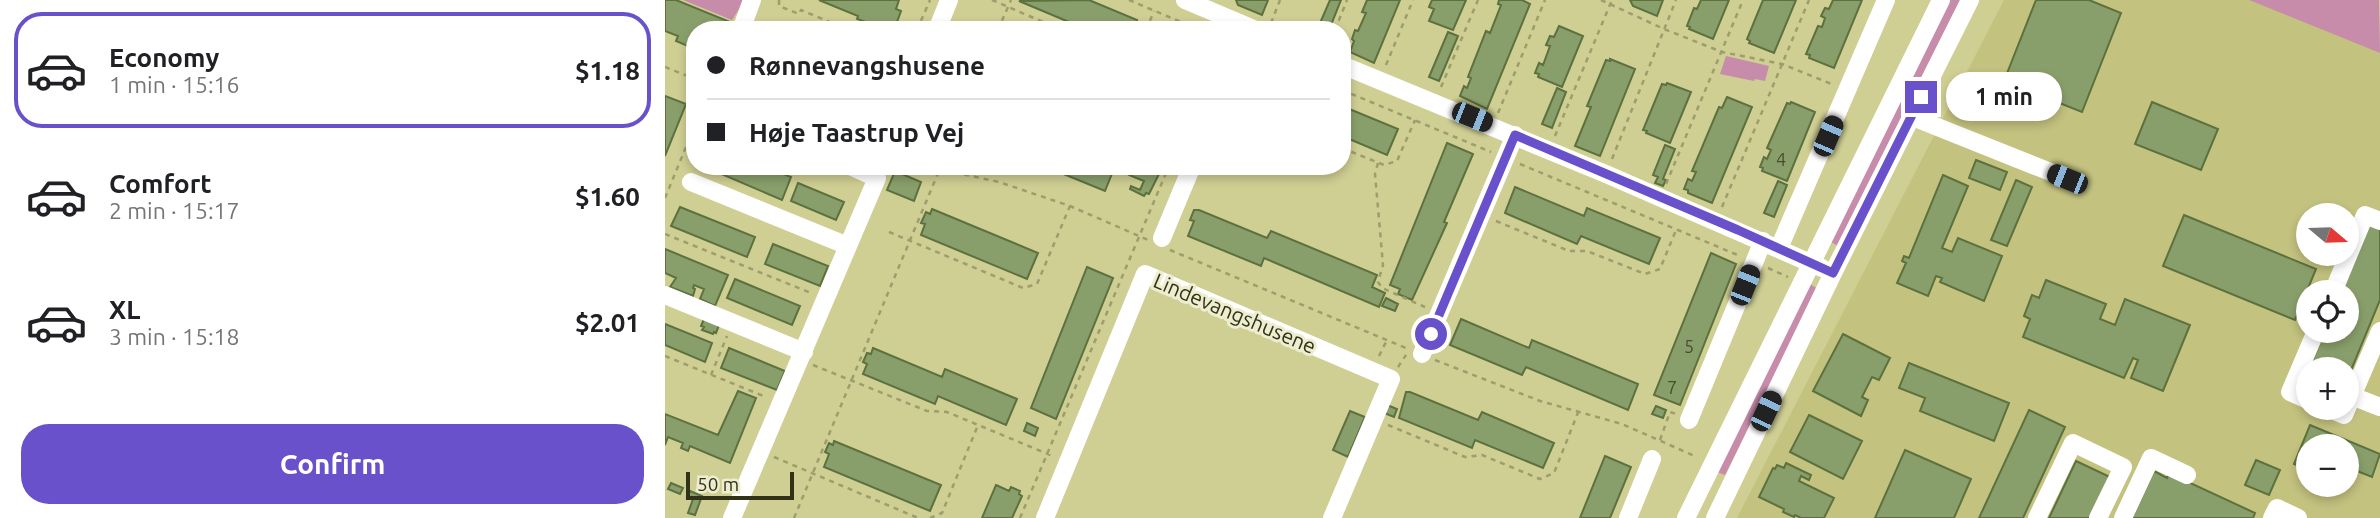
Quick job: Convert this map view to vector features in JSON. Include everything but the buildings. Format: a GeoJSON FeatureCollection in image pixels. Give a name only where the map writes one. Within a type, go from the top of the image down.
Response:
{"type":"FeatureCollection","features":[{"type":"Feature","properties":{"kind":"street"},"geometry":{"type":"LineString","coordinates":[[745,21],[753,0]]}},
{"type":"Feature","properties":{"kind":"street"},"geometry":{"type":"LineString","coordinates":[[941,21],[949,0]]}},
{"type":"Feature","properties":{"kind":"street"},"geometry":{"type":"LineString","coordinates":[[1185,0],[1236,21]]}},
{"type":"Feature","properties":{"kind":"street"},"geometry":{"type":"LineString","coordinates":[[1689,420],[1754,262],[1771,244],[1848,91],[1886,0]]}},
{"type":"Feature","properties":{"kind":"street"},"geometry":{"type":"LineString","coordinates":[[1694,516],[1812,263],[1941,0]]}},
{"type":"Feature","properties":{"kind":"street"},"geometry":{"type":"LineString","coordinates":[[1715,518],[1910,116],[1970,0]]}},
{"type":"Feature","properties":{"kind":"street"},"geometry":{"type":"LineString","coordinates":[[1351,69],[1515,135],[1833,273]]}},
{"type":"Feature","properties":{"kind":"street"},"geometry":{"type":"LineString","coordinates":[[1910,116],[2067,179]]}},
{"type":"Feature","properties":{"kind":"street"},"geometry":{"type":"LineString","coordinates":[[1422,354],[1515,135]]}},
{"type":"Feature","properties":{"kind":"street"},"geometry":{"type":"LineString","coordinates":[[732,518],[877,178],[870,175]]}},
{"type":"Feature","properties":{"kind":"street"},"geometry":{"type":"LineString","coordinates":[[1157,242],[1188,175]]}},
{"type":"Feature","properties":{"kind":"street"},"geometry":{"type":"LineString","coordinates":[[691,182],[849,246]]}},
{"type":"Feature","properties":{"kind":"street"},"geometry":{"type":"LineString","coordinates":[[2338,280],[2365,215],[2380,221]]}},
{"type":"Feature","properties":{"kind":"street","name":"Lindevangshusene"},"geometry":{"type":"LineString","coordinates":[[1045,518],[1145,274],[1391,379]]}},
{"type":"Feature","properties":{"kind":"street"},"geometry":{"type":"LineString","coordinates":[[665,295],[732,322],[802,356]]}},
{"type":"Feature","properties":{"kind":"street"},"geometry":{"type":"LineString","coordinates":[[2359,380],[2380,331]]}},
{"type":"Feature","properties":{"kind":"street"},"geometry":{"type":"LineString","coordinates":[[2296,378],[2290,392],[2296,395]]}},
{"type":"Feature","properties":{"kind":"street"},"geometry":{"type":"LineString","coordinates":[[1332,518],[1391,379]]}},
{"type":"Feature","properties":{"kind":"street"},"geometry":{"type":"LineString","coordinates":[[2359,399],[2380,407]]}},
{"type":"Feature","properties":{"kind":"street"},"geometry":{"type":"LineString","coordinates":[[2037,518],[2073,443],[2123,467],[2098,518]]}},
{"type":"Feature","properties":{"kind":"street"},"geometry":{"type":"LineString","coordinates":[[2123,518],[2151,458],[2187,475]]}},
{"type":"Feature","properties":{"kind":"street"},"geometry":{"type":"LineString","coordinates":[[1628,518],[1652,460]]}},
{"type":"Feature","properties":{"kind":"street"},"geometry":{"type":"LineString","coordinates":[[2272,518],[2277,508],[2298,518]]}},
{"type":"Feature","properties":{"kind":"path"},"geometry":{"type":"LineString","coordinates":[[779,0],[779,6],[799,14],[801,10],[827,21]]}},
{"type":"Feature","properties":{"kind":"path"},"geometry":{"type":"LineString","coordinates":[[922,21],[930,0]]}},
{"type":"Feature","properties":{"kind":"path"},"geometry":{"type":"LineString","coordinates":[[992,0],[1041,21]]}},
{"type":"Feature","properties":{"kind":"path"},"geometry":{"type":"LineString","coordinates":[[1002,21],[1011,0]]}},
{"type":"Feature","properties":{"kind":"path"},"geometry":{"type":"LineString","coordinates":[[1129,0],[1178,21]]}},
{"type":"Feature","properties":{"kind":"path"},"geometry":{"type":"LineString","coordinates":[[1263,21],[1280,0]]}},
{"type":"Feature","properties":{"kind":"path"},"geometry":{"type":"LineString","coordinates":[[1339,21],[1347,0]]}},
{"type":"Feature","properties":{"kind":"path"},"geometry":{"type":"LineString","coordinates":[[1380,80],[1413,0]]}},
{"type":"Feature","properties":{"kind":"path"},"geometry":{"type":"LineString","coordinates":[[1435,103],[1478,0]]}},
{"type":"Feature","properties":{"kind":"path"},"geometry":{"type":"LineString","coordinates":[[1493,126],[1545,0]]}},
{"type":"Feature","properties":{"kind":"path"},"geometry":{"type":"LineString","coordinates":[[1601,0],[1611,2],[1664,29],[1722,52],[1782,64],[1848,91]]}},
{"type":"Feature","properties":{"kind":"path"},"geometry":{"type":"LineString","coordinates":[[1606,174],[1677,0]]}},
{"type":"Feature","properties":{"kind":"path"},"geometry":{"type":"LineString","coordinates":[[1661,197],[1743,0]]}},
{"type":"Feature","properties":{"kind":"path"},"geometry":{"type":"LineString","coordinates":[[1717,221],[1809,0]]}},
{"type":"Feature","properties":{"kind":"path"},"geometry":{"type":"LineString","coordinates":[[1550,150],[1611,2]]}},
{"type":"Feature","properties":{"kind":"path"},"geometry":{"type":"LineString","coordinates":[[1150,21],[1154,11]]}},
{"type":"Feature","properties":{"kind":"path"},"geometry":{"type":"LineString","coordinates":[[665,67],[686,75]]}},
{"type":"Feature","properties":{"kind":"path"},"geometry":{"type":"LineString","coordinates":[[1351,94],[1789,277]]}},
{"type":"Feature","properties":{"kind":"path"},"geometry":{"type":"LineString","coordinates":[[1351,152],[1384,166],[1397,161],[1415,120]]}},
{"type":"Feature","properties":{"kind":"path"},"geometry":{"type":"LineString","coordinates":[[665,198],[686,147]]}},
{"type":"Feature","properties":{"kind":"path"},"geometry":{"type":"LineString","coordinates":[[1378,163],[1375,174],[1383,265],[1378,282],[1382,288],[1440,313]]}},
{"type":"Feature","properties":{"kind":"path"},"geometry":{"type":"LineString","coordinates":[[794,518],[937,175]]}},
{"type":"Feature","properties":{"kind":"path"},"geometry":{"type":"LineString","coordinates":[[970,175],[1070,206],[1409,349],[1391,379]]}},
{"type":"Feature","properties":{"kind":"path"},"geometry":{"type":"LineString","coordinates":[[1020,518],[1165,175]]}},
{"type":"Feature","properties":{"kind":"path"},"geometry":{"type":"LineString","coordinates":[[889,232],[1023,288],[1037,284],[1070,206]]}},
{"type":"Feature","properties":{"kind":"path"},"geometry":{"type":"LineString","coordinates":[[1481,215],[1569,251],[1587,251],[1646,274],[1660,269],[1676,230]]}},
{"type":"Feature","properties":{"kind":"path"},"geometry":{"type":"LineString","coordinates":[[665,234],[826,299]]}},
{"type":"Feature","properties":{"kind":"path"},"geometry":{"type":"LineString","coordinates":[[711,375],[732,322]]}},
{"type":"Feature","properties":{"kind":"path"},"geometry":{"type":"LineString","coordinates":[[1422,354],[1540,401],[1622,424],[1700,458]]}},
{"type":"Feature","properties":{"kind":"path"},"geometry":{"type":"LineString","coordinates":[[665,356],[782,404]]}},
{"type":"Feature","properties":{"kind":"path"},"geometry":{"type":"LineString","coordinates":[[802,356],[851,380],[927,411],[947,412],[1068,463]]}},
{"type":"Feature","properties":{"kind":"path"},"geometry":{"type":"LineString","coordinates":[[1374,419],[1465,457],[1482,454],[1540,479],[1554,473],[1579,411]]}},
{"type":"Feature","properties":{"kind":"path"},"geometry":{"type":"LineString","coordinates":[[1652,460],[1670,412],[1689,420]]}},
{"type":"Feature","properties":{"kind":"path"},"geometry":{"type":"LineString","coordinates":[[930,518],[942,513],[978,425]]}},
{"type":"Feature","properties":{"kind":"path"},"geometry":{"type":"LineString","coordinates":[[761,452],[918,518]]}},
{"type":"Feature","properties":{"kind":"shaded area"},"geometry":{"type":"Polygon","coordinates":[[[683,0],[745,0],[732,20],[683,0]]]}},
{"type":"Feature","properties":{"kind":"shaded area"},"geometry":{"type":"Polygon","coordinates":[[[1950,0],[1960,0],[1838,246],[1831,242],[1950,0]]]}},
{"type":"Feature","properties":{"kind":"shaded area"},"geometry":{"type":"Polygon","coordinates":[[[2004,0],[2249,0],[2380,53],[2380,518],[1737,518],[2004,0]]]}},
{"type":"Feature","properties":{"kind":"shaded area"},"geometry":{"type":"Polygon","coordinates":[[[2249,0],[2379,0],[2380,53],[2249,0]]]}},
{"type":"Feature","properties":{"kind":"shaded area"},"geometry":{"type":"Polygon","coordinates":[[[1726,56],[1769,66],[1765,81],[1720,74],[1726,56]]]}},
{"type":"Feature","properties":{"kind":"shaded area"},"geometry":{"type":"Polygon","coordinates":[[[1810,284],[1818,289],[1725,475],[1717,472],[1810,284]]]}},
{"type":"Feature","properties":{"kind":"route"},"geometry":{"type":"LineString","coordinates":[[1431,334],[1515,135],[1833,273],[1921,97]]}}]}
